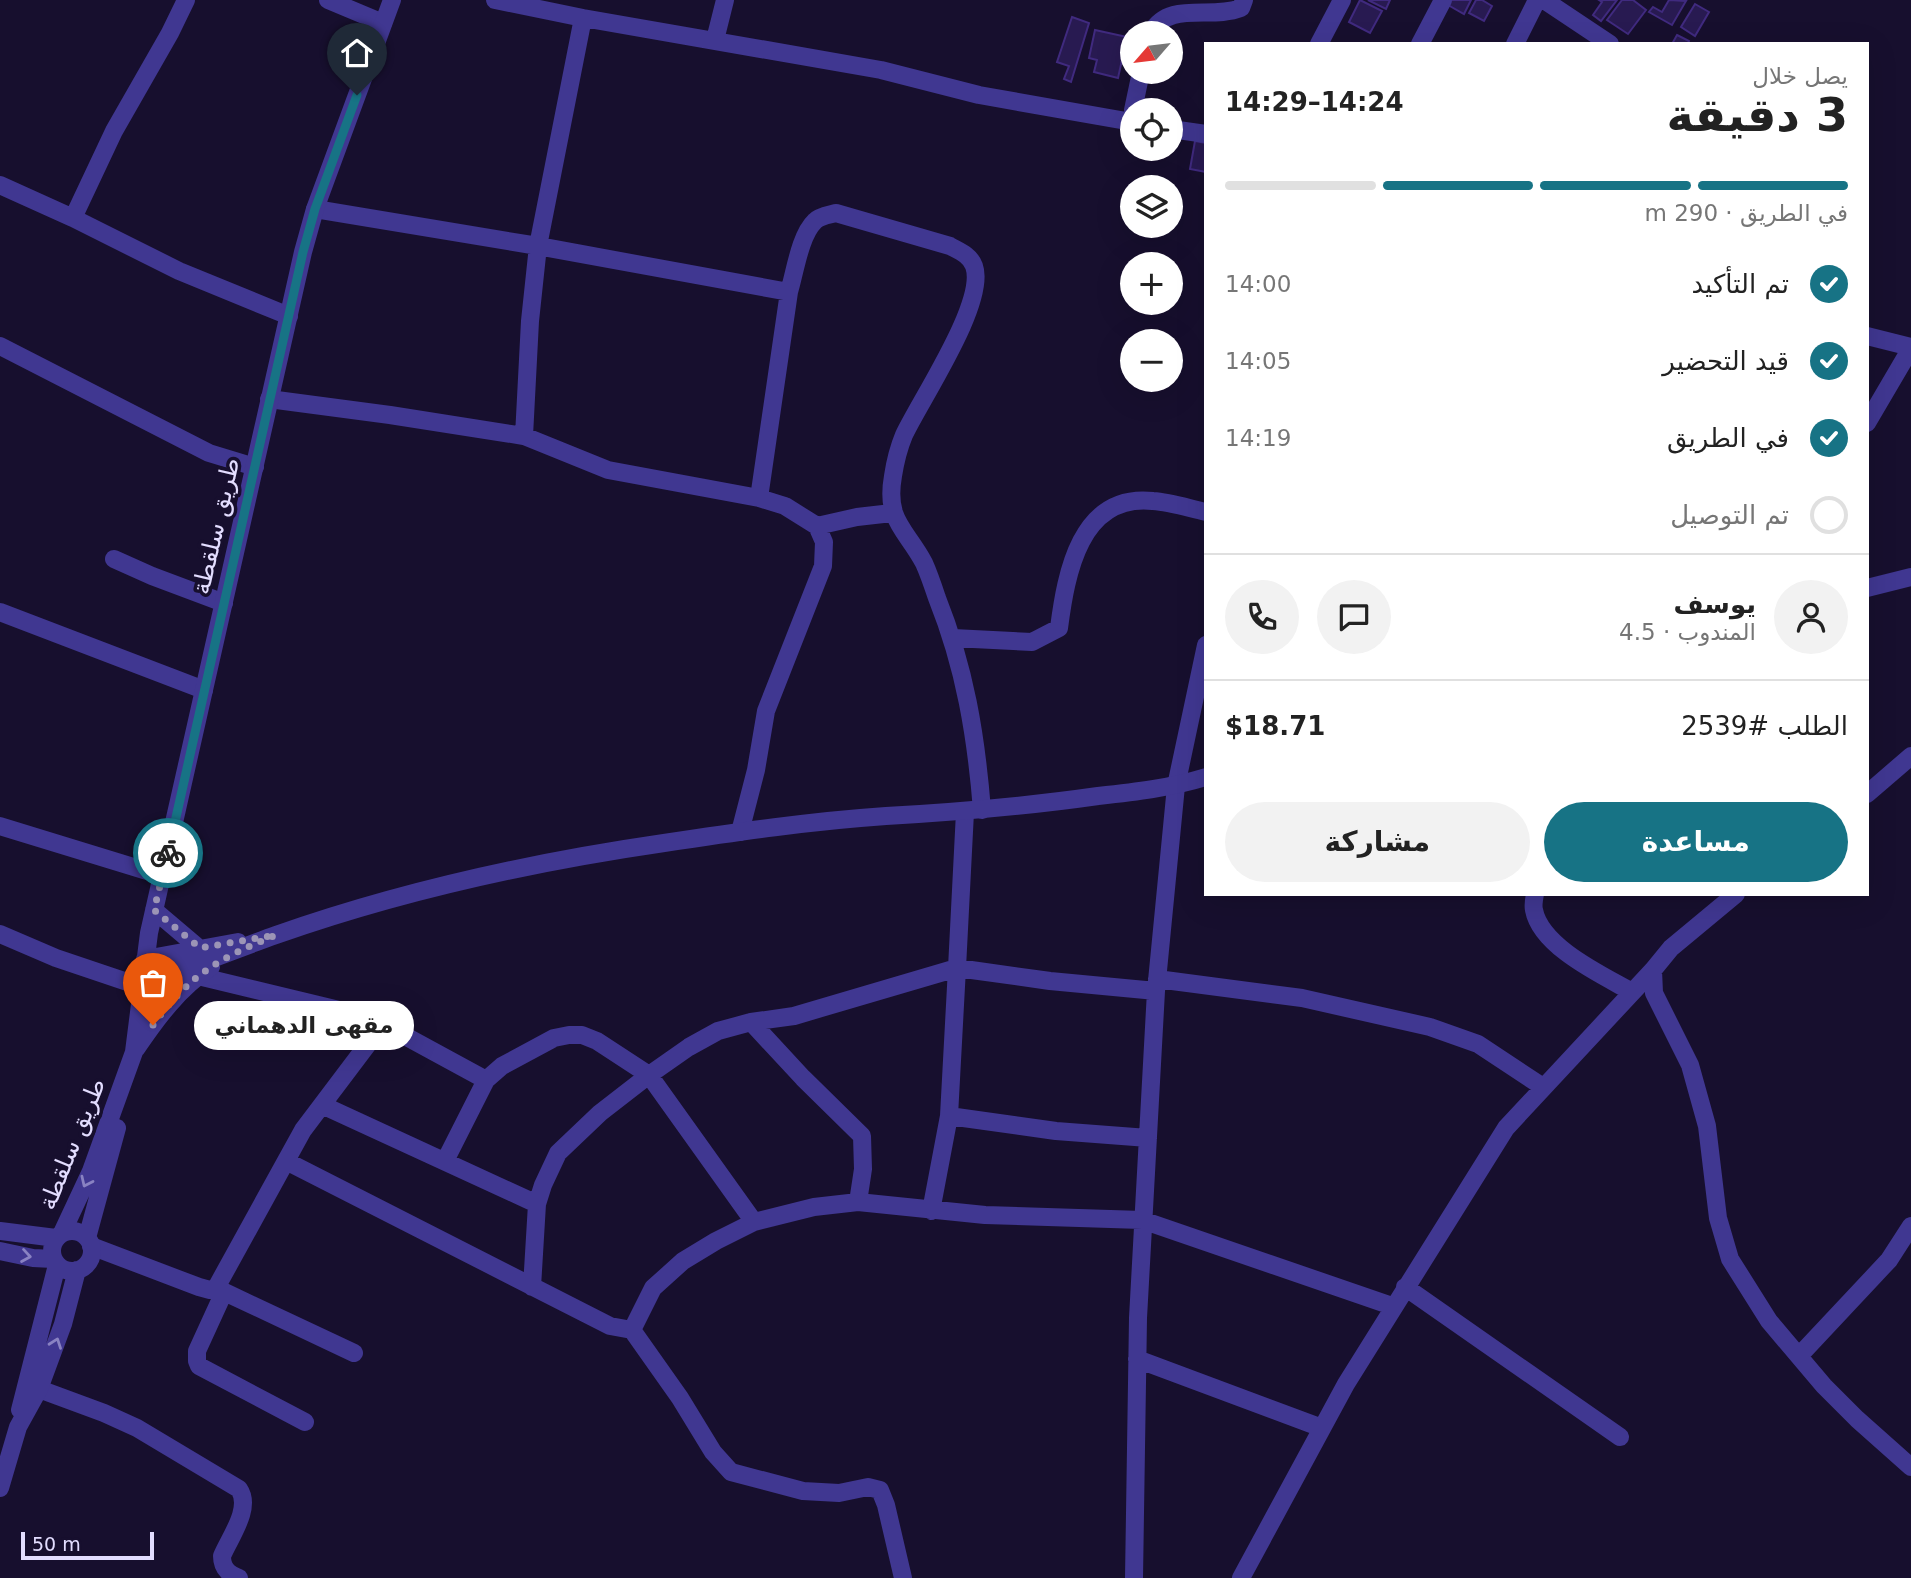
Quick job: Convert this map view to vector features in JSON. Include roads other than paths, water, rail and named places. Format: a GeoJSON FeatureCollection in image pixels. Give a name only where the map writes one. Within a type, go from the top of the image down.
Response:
{"type":"FeatureCollection","features":[{"type":"Feature","properties":{"kind":"street"},"geometry":{"type":"LineString","coordinates":[[73,218],[114,131],[186,0]]}},
{"type":"Feature","properties":{"kind":"street"},"geometry":{"type":"LineString","coordinates":[[328,0],[383,23]]}},
{"type":"Feature","properties":{"kind":"street","name":"طريق سلقطة"},"geometry":{"type":"LineString","coordinates":[[59,1235],[91,1171],[134,1052],[154,910],[269,399],[315,209],[392,0]]}},
{"type":"Feature","properties":{"kind":"street"},"geometry":{"type":"LineString","coordinates":[[495,0],[881,70],[979,95],[1120,115]]}},
{"type":"Feature","properties":{"kind":"street"},"geometry":{"type":"LineString","coordinates":[[715,40],[725,0]]}},
{"type":"Feature","properties":{"kind":"street"},"geometry":{"type":"LineString","coordinates":[[1160,21],[1184,12],[1233,11],[1241,8],[1244,0]]}},
{"type":"Feature","properties":{"kind":"street"},"geometry":{"type":"LineString","coordinates":[[1320,42],[1342,0]]}},
{"type":"Feature","properties":{"kind":"street"},"geometry":{"type":"LineString","coordinates":[[1421,42],[1443,0]]}},
{"type":"Feature","properties":{"kind":"street"},"geometry":{"type":"LineString","coordinates":[[1517,42],[1537,0]]}},
{"type":"Feature","properties":{"kind":"street"},"geometry":{"type":"LineString","coordinates":[[1544,0],[1608,42]]}},
{"type":"Feature","properties":{"kind":"street"},"geometry":{"type":"LineString","coordinates":[[524,436],[530,321],[538,246],[583,18]]}},
{"type":"Feature","properties":{"kind":"street"},"geometry":{"type":"LineString","coordinates":[[1183,131],[1204,134]]}},
{"type":"Feature","properties":{"kind":"street"},"geometry":{"type":"LineString","coordinates":[[0,185],[179,271],[289,316]]}},
{"type":"Feature","properties":{"kind":"street"},"geometry":{"type":"LineString","coordinates":[[315,209],[789,292]]}},
{"type":"Feature","properties":{"kind":"street"},"geometry":{"type":"LineString","coordinates":[[759,498],[789,292],[806,234],[815,221],[836,213],[950,246],[963,253],[973,264],[976,279],[973,292],[955,345],[926,392],[903,438],[892,479],[892,513],[923,563],[953,638],[974,723],[973,811],[957,968],[949,1116],[931,1211]]}},
{"type":"Feature","properties":{"kind":"street"},"geometry":{"type":"LineString","coordinates":[[1869,336],[1911,347],[1869,420]]}},
{"type":"Feature","properties":{"kind":"street"},"geometry":{"type":"LineString","coordinates":[[0,346],[209,453],[255,467]]}},
{"type":"Feature","properties":{"kind":"street"},"geometry":{"type":"LineString","coordinates":[[269,399],[524,436],[608,470],[759,498],[785,506],[817,526],[824,542],[822,566],[766,711],[757,770],[740,832]]}},
{"type":"Feature","properties":{"kind":"street"},"geometry":{"type":"LineString","coordinates":[[953,638],[1032,642],[1059,628],[1074,552],[1086,531],[1103,515],[1122,503],[1152,500],[1204,512]]}},
{"type":"Feature","properties":{"kind":"street"},"geometry":{"type":"LineString","coordinates":[[817,526],[892,513]]}},
{"type":"Feature","properties":{"kind":"street"},"geometry":{"type":"LineString","coordinates":[[114,558],[152,576],[224,603]]}},
{"type":"Feature","properties":{"kind":"street"},"geometry":{"type":"LineString","coordinates":[[1869,588],[1911,577]]}},
{"type":"Feature","properties":{"kind":"street"},"geometry":{"type":"LineString","coordinates":[[0,612],[204,690]]}},
{"type":"Feature","properties":{"kind":"street"},"geometry":{"type":"LineString","coordinates":[[1134,1578],[1142,1220],[1157,985],[1176,786],[1204,654]]}},
{"type":"Feature","properties":{"kind":"street"},"geometry":{"type":"LineString","coordinates":[[1869,791],[1911,756]]}},
{"type":"Feature","properties":{"kind":"street"},"geometry":{"type":"LineString","coordinates":[[0,934],[56,958],[142,985],[276,935],[445,885],[512,870],[660,843],[740,832],[883,817],[973,811],[1176,786],[1204,778]]}},
{"type":"Feature","properties":{"kind":"street"},"geometry":{"type":"LineString","coordinates":[[2,832],[163,876]]}},
{"type":"Feature","properties":{"kind":"street"},"geometry":{"type":"LineString","coordinates":[[1535,896],[1533,910],[1542,930],[1558,946],[1632,992]]}},
{"type":"Feature","properties":{"kind":"street"},"geometry":{"type":"LineString","coordinates":[[1241,1578],[1322,1427],[1392,1306],[1506,1128],[1671,948],[1734,896]]}},
{"type":"Feature","properties":{"kind":"street"},"geometry":{"type":"LineString","coordinates":[[154,910],[200,948]]}},
{"type":"Feature","properties":{"kind":"street"},"geometry":{"type":"LineString","coordinates":[[145,959],[276,935]]}},
{"type":"Feature","properties":{"kind":"street"},"geometry":{"type":"LineString","coordinates":[[134,1052],[172,1000],[198,975],[230,954]]}},
{"type":"Feature","properties":{"kind":"street"},"geometry":{"type":"LineString","coordinates":[[532,1287],[537,1204],[558,1153],[600,1113],[649,1075],[718,1031],[751,1022],[794,1016],[957,968],[1050,981],[1157,985],[1302,998],[1430,1027],[1478,1044],[1543,1087]]}},
{"type":"Feature","properties":{"kind":"street"},"geometry":{"type":"LineString","coordinates":[[1653,970],[1654,992],[1690,1065],[1704,1114],[1718,1218],[1731,1259],[1769,1321],[1799,1356],[1857,1419],[1911,1467]]}},
{"type":"Feature","properties":{"kind":"street"},"geometry":{"type":"LineString","coordinates":[[198,975],[339,1010],[383,1024],[486,1080]]}},
{"type":"Feature","properties":{"kind":"street"},"geometry":{"type":"LineString","coordinates":[[751,1022],[862,1136],[863,1168],[858,1202]]}},
{"type":"Feature","properties":{"kind":"street"},"geometry":{"type":"LineString","coordinates":[[305,1423],[199,1366],[197,1350],[220,1290],[303,1130],[383,1024]]}},
{"type":"Feature","properties":{"kind":"street"},"geometry":{"type":"LineString","coordinates":[[445,1161],[486,1080],[502,1066],[554,1038],[582,1035],[597,1041],[649,1075],[754,1222]]}},
{"type":"Feature","properties":{"kind":"street","name":"طريق سلقطة"},"geometry":{"type":"LineString","coordinates":[[89,1242],[127,1073]]}},
{"type":"Feature","properties":{"kind":"street"},"geometry":{"type":"LineString","coordinates":[[322,1105],[537,1204]]}},
{"type":"Feature","properties":{"kind":"street"},"geometry":{"type":"LineString","coordinates":[[949,1116],[1056,1131],[1148,1138]]}},
{"type":"Feature","properties":{"kind":"street"},"geometry":{"type":"LineString","coordinates":[[286,1161],[610,1326],[632,1330],[680,1398],[713,1452],[731,1472],[803,1492],[839,1493],[868,1487],[880,1490],[903,1578]]}},
{"type":"Feature","properties":{"kind":"street"},"geometry":{"type":"LineString","coordinates":[[632,1330],[653,1288],[683,1261],[754,1222],[814,1207],[858,1202],[998,1216],[1142,1220],[1392,1306]]}},
{"type":"Feature","properties":{"kind":"street"},"geometry":{"type":"LineString","coordinates":[[1799,1356],[1889,1259],[1911,1226]]}},
{"type":"Feature","properties":{"kind":"street"},"geometry":{"type":"LineString","coordinates":[[0,1231],[59,1235],[71,1231],[80,1233],[89,1242],[199,1287],[220,1290],[354,1353]]}},
{"type":"Feature","properties":{"kind":"street"},"geometry":{"type":"LineString","coordinates":[[0,1488],[19,1427],[27,1378],[55,1262],[52,1248],[59,1235]]}},
{"type":"Feature","properties":{"kind":"street"},"geometry":{"type":"LineString","coordinates":[[0,1251],[55,1262],[69,1271],[77,1270],[89,1261],[89,1242]]}},
{"type":"Feature","properties":{"kind":"street"},"geometry":{"type":"LineString","coordinates":[[19,1427],[38,1389],[69,1306],[77,1270]]}},
{"type":"Feature","properties":{"kind":"street"},"geometry":{"type":"LineString","coordinates":[[1405,1287],[1620,1437]]}},
{"type":"Feature","properties":{"kind":"street"},"geometry":{"type":"LineString","coordinates":[[1137,1359],[1322,1427]]}},
{"type":"Feature","properties":{"kind":"street"},"geometry":{"type":"LineString","coordinates":[[38,1389],[137,1428],[239,1489],[244,1496],[244,1506],[222,1556],[225,1569],[239,1578]]}},
{"type":"Feature","properties":{"kind":"place","name":"مقهى الدهماني"},"geometry":{"type":"Point","coordinates":[153,1025]}}]}
